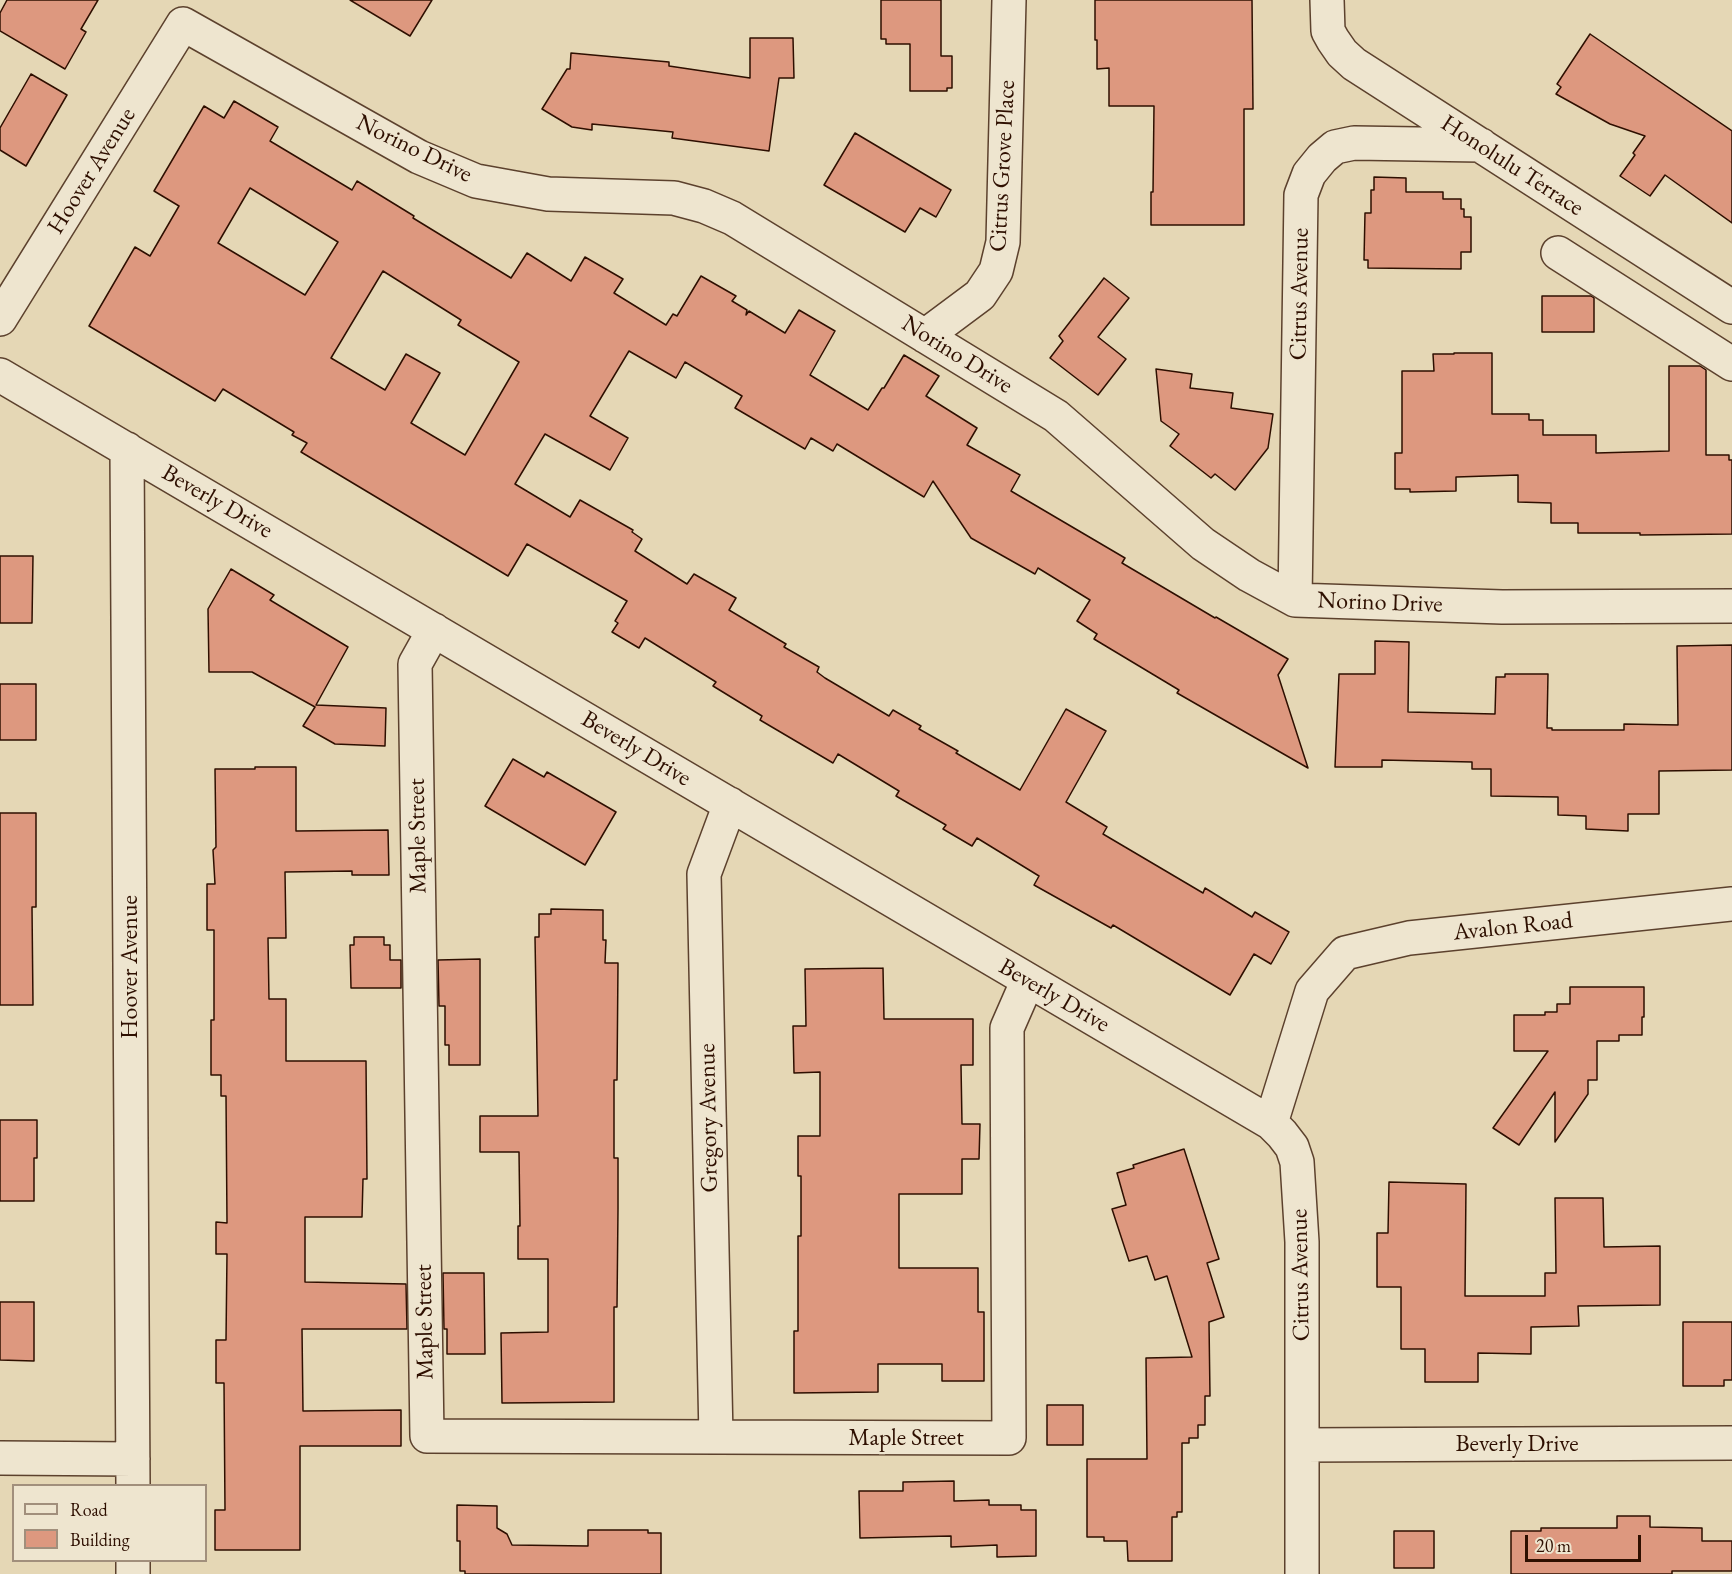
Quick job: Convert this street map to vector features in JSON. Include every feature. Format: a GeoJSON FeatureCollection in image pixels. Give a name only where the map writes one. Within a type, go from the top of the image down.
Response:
{"type":"FeatureCollection","features":[{"type":"Feature","properties":{"kind":"street","name":"Citrus Grove Place"},"geometry":{"type":"LineString","coordinates":[[926,336],[980,295],[996,271],[1003,242],[1009,0]]}},
{"type":"Feature","properties":{"kind":"street","name":"Honolulu Terrace"},"geometry":{"type":"LineString","coordinates":[[1328,0],[1329,31],[1333,40],[1354,64],[1732,307]]}},
{"type":"Feature","properties":{"kind":"street","name":"Norino Drive"},"geometry":{"type":"LineString","coordinates":[[183,24],[419,157],[476,181],[548,194],[674,198],[704,206],[732,218],[1056,416],[1203,544],[1250,575],[1295,600],[1502,607],[1732,606]]}},
{"type":"Feature","properties":{"kind":"street","name":"Hoover Avenue"},"geometry":{"type":"LineString","coordinates":[[0,319],[183,24]]}},
{"type":"Feature","properties":{"kind":"street","name":"Citrus Avenue"},"geometry":{"type":"LineString","coordinates":[[1295,600],[1301,195],[1309,174],[1335,147],[1354,143],[1481,145]]}},
{"type":"Feature","properties":{"kind":"street"},"geometry":{"type":"LineString","coordinates":[[1558,253],[1732,364]]}},
{"type":"Feature","properties":{"kind":"street","name":"Beverly Drive"},"geometry":{"type":"LineString","coordinates":[[0,375],[1271,1123]]}},
{"type":"Feature","properties":{"kind":"street","name":"Hoover Avenue"},"geometry":{"type":"LineString","coordinates":[[127,450],[133,1472]]}},
{"type":"Feature","properties":{"kind":"street","name":"Maple Street"},"geometry":{"type":"LineString","coordinates":[[434,630],[415,664],[427,1436],[1009,1438],[1006,1028],[1028,980]]}},
{"type":"Feature","properties":{"kind":"street","name":"Gregory Avenue"},"geometry":{"type":"LineString","coordinates":[[716,1437],[704,874],[730,804]]}},
{"type":"Feature","properties":{"kind":"street","name":"Avalon Road"},"geometry":{"type":"LineString","coordinates":[[1271,1123],[1312,991],[1345,952],[1409,938],[1732,904]]}},
{"type":"Feature","properties":{"kind":"street","name":"Citrus Avenue"},"geometry":{"type":"LineString","coordinates":[[1271,1123],[1292,1147],[1297,1162],[1302,1242],[1302,1574]]}},
{"type":"Feature","properties":{"kind":"street","name":"Beverly Drive"},"geometry":{"type":"LineString","coordinates":[[1302,1445],[1732,1443]]}},
{"type":"Feature","properties":{"kind":"street"},"geometry":{"type":"LineString","coordinates":[[0,1458],[133,1472]]}},
{"type":"Feature","properties":{"kind":"building"},"geometry":{"type":"Polygon","coordinates":[[[7,0],[98,0],[81,29],[86,32],[65,69],[0,31],[0,13],[7,0]]]}},
{"type":"Feature","properties":{"kind":"building"},"geometry":{"type":"Polygon","coordinates":[[[350,0],[432,0],[410,36],[350,0]]]}},
{"type":"Feature","properties":{"kind":"building"},"geometry":{"type":"Polygon","coordinates":[[[881,0],[941,0],[941,56],[952,56],[952,88],[947,88],[947,91],[910,91],[910,44],[886,44],[886,39],[881,39],[881,0]]]}},
{"type":"Feature","properties":{"kind":"building"},"geometry":{"type":"Polygon","coordinates":[[[1095,0],[1252,0],[1253,109],[1244,109],[1244,225],[1151,225],[1154,106],[1109,106],[1109,68],[1097,69],[1095,0]]]}},
{"type":"Feature","properties":{"kind":"building"},"geometry":{"type":"Polygon","coordinates":[[[1590,34],[1732,131],[1732,223],[1665,175],[1650,196],[1620,176],[1645,136],[1610,124],[1556,94],[1561,87],[1557,84],[1590,34]]]}},
{"type":"Feature","properties":{"kind":"building"},"geometry":{"type":"Polygon","coordinates":[[[750,38],[793,38],[794,78],[779,78],[769,151],[672,138],[673,132],[592,124],[592,130],[572,127],[542,109],[567,69],[570,69],[571,53],[669,62],[669,66],[750,78],[750,38]]]}},
{"type":"Feature","properties":{"kind":"building"},"geometry":{"type":"Polygon","coordinates":[[[31,74],[67,95],[26,166],[0,150],[0,128],[31,74]]]}},
{"type":"Feature","properties":{"kind":"building"},"geometry":{"type":"Polygon","coordinates":[[[234,101],[278,127],[270,141],[352,190],[357,181],[511,278],[527,253],[571,281],[585,257],[623,279],[614,293],[666,325],[673,314],[677,316],[701,276],[736,296],[732,301],[747,310],[746,315],[749,311],[785,333],[799,310],[835,331],[810,375],[868,410],[904,355],[939,376],[926,396],[977,428],[967,445],[1020,475],[1011,491],[1125,558],[1122,563],[1288,659],[1278,675],[1308,768],[1177,693],[1179,690],[1094,639],[1097,634],[1077,621],[1090,600],[1038,568],[1035,574],[971,538],[933,481],[924,497],[837,444],[833,451],[811,438],[805,449],[735,408],[742,396],[685,362],[676,378],[629,351],[590,416],[628,438],[610,470],[545,434],[515,484],[570,517],[580,500],[633,530],[632,532],[642,539],[635,551],[687,584],[694,574],[736,598],[729,610],[786,644],[784,647],[819,667],[817,672],[825,678],[889,716],[893,710],[921,726],[919,729],[958,751],[956,753],[1020,790],[1066,709],[1106,731],[1066,802],[1107,827],[1103,834],[1203,893],[1205,888],[1252,917],[1255,912],[1289,932],[1271,964],[1254,954],[1230,995],[1113,925],[1111,928],[1034,885],[1039,876],[977,838],[972,846],[943,829],[946,825],[896,796],[899,791],[838,754],[833,763],[760,720],[762,716],[713,686],[716,682],[645,638],[639,648],[612,632],[618,623],[615,621],[627,601],[527,544],[508,576],[301,452],[307,443],[292,435],[294,432],[223,389],[215,401],[89,326],[135,247],[150,256],[179,206],[154,191],[204,106],[224,118],[234,101]],[[250,188],[218,243],[305,295],[338,242],[250,188]],[[383,271],[331,358],[385,390],[406,354],[440,373],[411,423],[465,455],[519,362],[458,325],[461,320],[383,271]]]}},
{"type":"Feature","properties":{"kind":"building"},"geometry":{"type":"Polygon","coordinates":[[[855,133],[951,190],[936,217],[920,208],[905,232],[824,185],[855,133]]]}},
{"type":"Feature","properties":{"kind":"building"},"geometry":{"type":"Polygon","coordinates":[[[1374,177],[1406,178],[1406,192],[1443,192],[1443,199],[1461,199],[1464,217],[1471,217],[1471,252],[1461,252],[1461,269],[1368,268],[1368,260],[1364,260],[1365,213],[1371,213],[1371,190],[1374,190],[1374,177]]]}},
{"type":"Feature","properties":{"kind":"building"},"geometry":{"type":"Polygon","coordinates":[[[1104,278],[1129,298],[1098,337],[1126,359],[1098,395],[1050,358],[1063,341],[1059,336],[1104,278]]]}},
{"type":"Feature","properties":{"kind":"building"},"geometry":{"type":"Polygon","coordinates":[[[1542,296],[1591,296],[1594,298],[1594,332],[1542,332],[1542,296]]]}},
{"type":"Feature","properties":{"kind":"building"},"geometry":{"type":"Polygon","coordinates":[[[1492,353],[1492,414],[1529,414],[1529,420],[1543,420],[1543,435],[1596,435],[1596,453],[1669,451],[1669,366],[1700,366],[1706,370],[1706,455],[1729,455],[1729,460],[1732,460],[1732,534],[1578,533],[1578,523],[1551,523],[1551,503],[1518,502],[1518,475],[1456,477],[1456,491],[1410,492],[1410,489],[1395,489],[1395,453],[1402,453],[1402,371],[1434,371],[1433,354],[1492,353]]]}},
{"type":"Feature","properties":{"kind":"building"},"geometry":{"type":"Polygon","coordinates":[[[1156,369],[1192,374],[1190,388],[1233,393],[1231,408],[1273,414],[1268,448],[1235,490],[1215,474],[1211,478],[1170,446],[1179,434],[1161,421],[1156,369]]]}},
{"type":"Feature","properties":{"kind":"building"},"geometry":{"type":"Polygon","coordinates":[[[0,556],[33,556],[32,623],[0,623],[0,556]]]}},
{"type":"Feature","properties":{"kind":"building"},"geometry":{"type":"Polygon","coordinates":[[[231,569],[274,595],[270,600],[348,647],[316,705],[386,708],[385,746],[335,744],[303,726],[315,707],[252,672],[209,672],[208,609],[231,569]]]}},
{"type":"Feature","properties":{"kind":"building"},"geometry":{"type":"Polygon","coordinates":[[[1375,641],[1409,642],[1408,712],[1495,714],[1496,677],[1505,677],[1505,674],[1548,674],[1547,728],[1552,728],[1552,730],[1624,730],[1624,724],[1678,725],[1677,646],[1732,645],[1732,770],[1659,771],[1659,814],[1628,814],[1628,831],[1586,829],[1586,816],[1558,815],[1558,797],[1491,796],[1491,769],[1472,769],[1472,762],[1382,760],[1382,767],[1335,767],[1339,674],[1375,674],[1375,641]]]}},
{"type":"Feature","properties":{"kind":"building"},"geometry":{"type":"Polygon","coordinates":[[[0,684],[36,684],[36,740],[0,740],[0,684]]]}},
{"type":"Feature","properties":{"kind":"building"},"geometry":{"type":"Polygon","coordinates":[[[513,759],[544,777],[547,772],[616,812],[585,865],[485,806],[513,759]]]}},
{"type":"Feature","properties":{"kind":"building"},"geometry":{"type":"Polygon","coordinates":[[[255,767],[296,767],[296,831],[388,830],[389,875],[352,875],[352,871],[285,872],[286,938],[268,938],[269,999],[286,999],[286,1061],[366,1061],[367,1179],[363,1179],[362,1217],[305,1217],[305,1282],[406,1284],[407,1329],[302,1329],[303,1411],[401,1410],[401,1446],[300,1446],[300,1550],[215,1550],[215,1510],[225,1510],[224,1383],[216,1383],[216,1340],[226,1340],[227,1254],[216,1254],[216,1222],[227,1223],[226,1096],[221,1096],[221,1075],[211,1075],[211,1020],[214,1020],[214,930],[207,930],[207,884],[215,884],[213,850],[216,847],[215,769],[255,769],[255,767]]]}},
{"type":"Feature","properties":{"kind":"building"},"geometry":{"type":"Polygon","coordinates":[[[0,813],[36,813],[36,907],[32,907],[33,1005],[0,1005],[0,813]]]}},
{"type":"Feature","properties":{"kind":"building"},"geometry":{"type":"Polygon","coordinates":[[[551,909],[603,910],[603,940],[606,940],[605,963],[618,963],[617,1080],[614,1080],[614,1158],[618,1158],[618,1209],[617,1307],[614,1307],[614,1402],[502,1403],[501,1333],[548,1332],[548,1259],[518,1259],[519,1152],[480,1152],[480,1116],[538,1116],[535,937],[539,937],[539,914],[551,914],[551,909]]]}},
{"type":"Feature","properties":{"kind":"building"},"geometry":{"type":"Polygon","coordinates":[[[354,937],[384,937],[384,945],[390,945],[390,960],[401,960],[401,988],[351,988],[350,945],[354,945],[354,937]]]}},
{"type":"Feature","properties":{"kind":"building"},"geometry":{"type":"Polygon","coordinates":[[[480,959],[480,1065],[449,1065],[449,1045],[445,1045],[445,1006],[439,1006],[438,960],[480,959]]]}},
{"type":"Feature","properties":{"kind":"building"},"geometry":{"type":"Polygon","coordinates":[[[883,968],[884,1019],[973,1019],[973,1065],[961,1065],[962,1124],[980,1124],[979,1159],[962,1159],[962,1194],[899,1194],[899,1268],[978,1268],[978,1312],[984,1312],[984,1381],[942,1381],[942,1364],[878,1364],[878,1392],[794,1393],[794,1331],[798,1331],[798,1236],[801,1236],[798,1136],[820,1136],[820,1072],[794,1073],[793,1026],[806,1026],[805,969],[883,968]]]}},
{"type":"Feature","properties":{"kind":"building"},"geometry":{"type":"Polygon","coordinates":[[[1570,987],[1644,987],[1642,1035],[1619,1035],[1619,1041],[1597,1041],[1597,1080],[1588,1080],[1588,1094],[1555,1142],[1555,1092],[1519,1145],[1493,1128],[1548,1051],[1514,1051],[1514,1015],[1545,1015],[1545,1012],[1557,1012],[1557,1004],[1570,1004],[1570,987]]]}},
{"type":"Feature","properties":{"kind":"building"},"geometry":{"type":"Polygon","coordinates":[[[0,1120],[37,1120],[34,1201],[0,1201],[0,1120]]]}},
{"type":"Feature","properties":{"kind":"building"},"geometry":{"type":"Polygon","coordinates":[[[1184,1149],[1219,1259],[1207,1263],[1224,1317],[1209,1322],[1210,1396],[1205,1396],[1205,1425],[1198,1425],[1198,1438],[1189,1438],[1189,1443],[1182,1443],[1182,1512],[1177,1512],[1177,1517],[1172,1517],[1172,1561],[1128,1561],[1127,1541],[1104,1541],[1104,1537],[1087,1537],[1087,1459],[1147,1459],[1146,1358],[1192,1357],[1167,1276],[1155,1280],[1147,1256],[1129,1261],[1112,1209],[1126,1205],[1117,1173],[1134,1168],[1133,1165],[1184,1149]]]}},
{"type":"Feature","properties":{"kind":"building"},"geometry":{"type":"Polygon","coordinates":[[[1389,1182],[1466,1184],[1465,1296],[1545,1296],[1545,1273],[1556,1273],[1555,1198],[1603,1198],[1604,1247],[1660,1246],[1660,1305],[1578,1306],[1579,1326],[1531,1327],[1531,1354],[1478,1353],[1478,1382],[1425,1382],[1425,1349],[1401,1349],[1401,1287],[1377,1287],[1377,1233],[1388,1233],[1389,1182]]]}},
{"type":"Feature","properties":{"kind":"building"},"geometry":{"type":"Polygon","coordinates":[[[443,1273],[484,1273],[485,1354],[447,1354],[443,1273]]]}},
{"type":"Feature","properties":{"kind":"building"},"geometry":{"type":"Polygon","coordinates":[[[0,1302],[34,1302],[34,1361],[0,1360],[0,1302]]]}},
{"type":"Feature","properties":{"kind":"building"},"geometry":{"type":"Polygon","coordinates":[[[1683,1322],[1732,1322],[1732,1380],[1724,1380],[1724,1386],[1683,1386],[1683,1322]]]}},
{"type":"Feature","properties":{"kind":"building"},"geometry":{"type":"Polygon","coordinates":[[[1047,1405],[1083,1405],[1083,1445],[1047,1445],[1047,1405]]]}},
{"type":"Feature","properties":{"kind":"building"},"geometry":{"type":"Polygon","coordinates":[[[954,1481],[954,1501],[989,1500],[989,1505],[1021,1505],[1021,1510],[1036,1510],[1036,1556],[997,1557],[997,1545],[951,1547],[951,1536],[860,1538],[859,1491],[903,1491],[903,1482],[954,1481]]]}},
{"type":"Feature","properties":{"kind":"building"},"geometry":{"type":"Polygon","coordinates":[[[457,1505],[497,1506],[497,1528],[507,1534],[512,1545],[588,1546],[588,1530],[648,1530],[648,1533],[661,1533],[661,1574],[465,1574],[465,1571],[460,1571],[457,1505]]]}},
{"type":"Feature","properties":{"kind":"building"},"geometry":{"type":"Polygon","coordinates":[[[1617,1516],[1650,1516],[1650,1527],[1702,1528],[1702,1541],[1732,1541],[1732,1571],[1672,1571],[1672,1574],[1511,1574],[1511,1531],[1541,1531],[1541,1528],[1617,1528],[1617,1516]]]}},
{"type":"Feature","properties":{"kind":"building"},"geometry":{"type":"Polygon","coordinates":[[[1394,1531],[1434,1531],[1434,1568],[1394,1568],[1394,1531]]]}}]}
